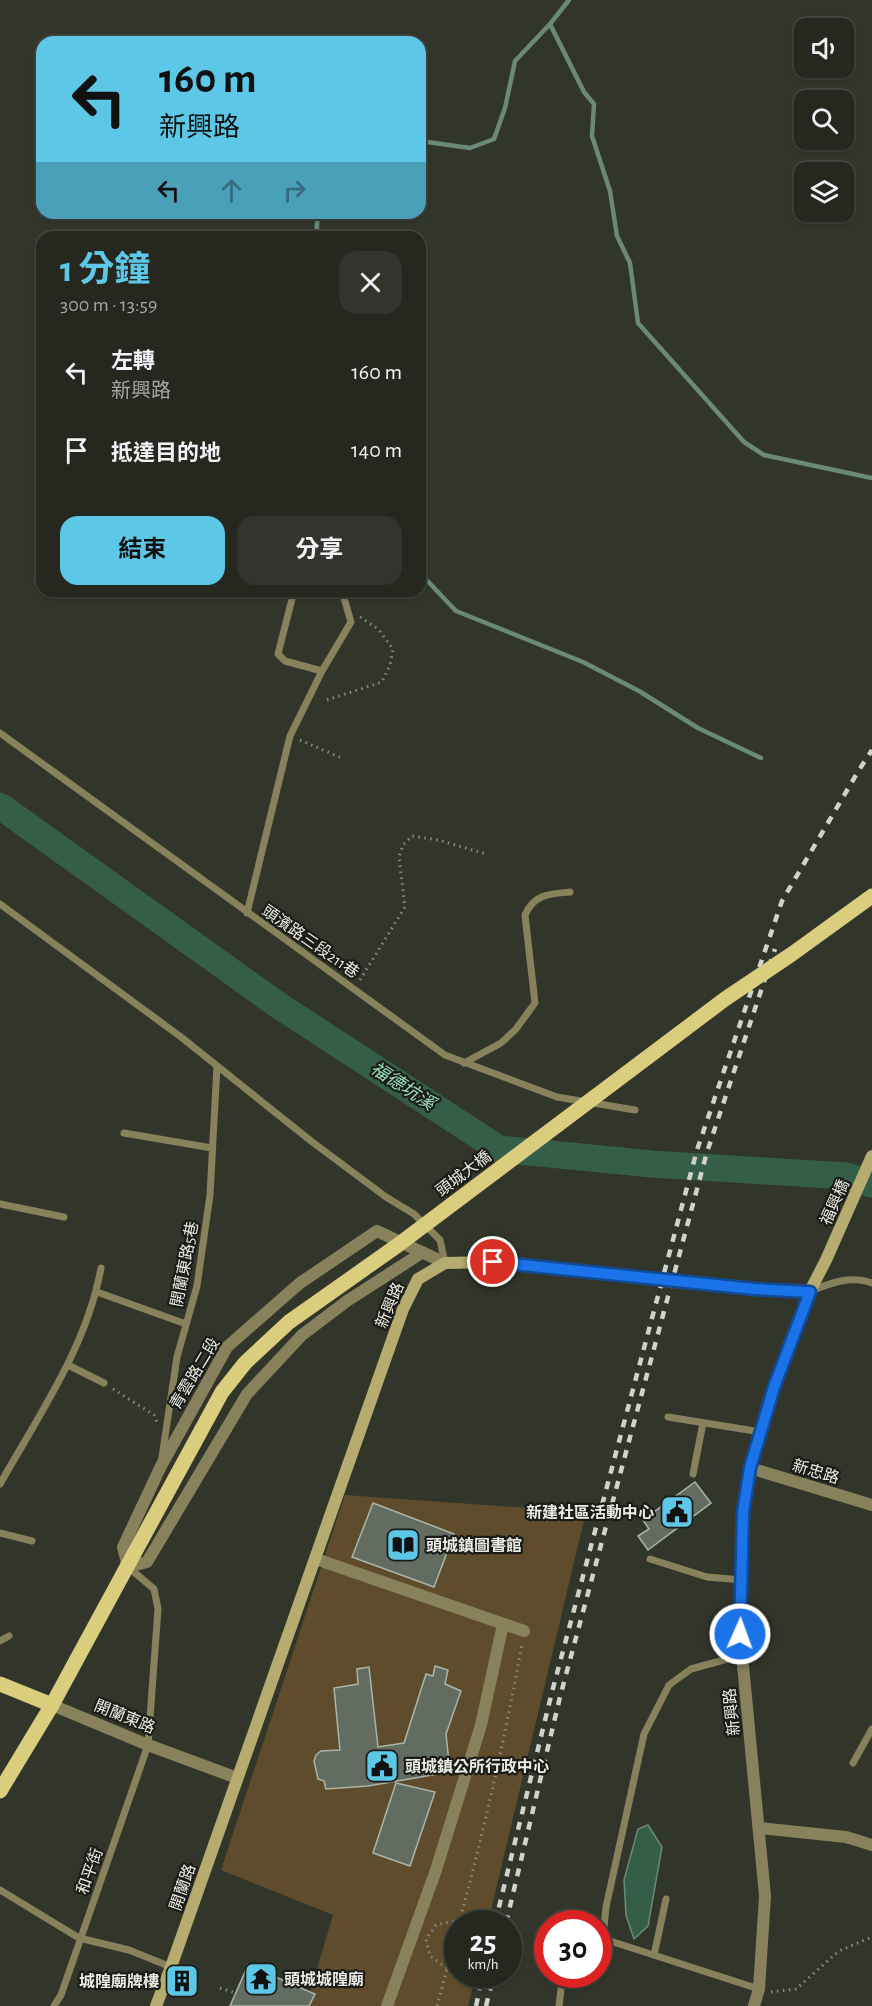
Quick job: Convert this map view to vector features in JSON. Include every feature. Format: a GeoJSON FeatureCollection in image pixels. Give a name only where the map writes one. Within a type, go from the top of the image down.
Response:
{"type":"FeatureCollection","features":[{"type":"Feature","properties":{"kind":"main road","name":"頭城大橋"},"geometry":{"type":"LineString","coordinates":[[128,1567],[222,1392],[245,1363],[289,1322],[408,1238],[725,999],[872,896]]}},
{"type":"Feature","properties":{"kind":"main road"},"geometry":{"type":"LineString","coordinates":[[0,1791],[52,1705],[128,1567]]}},
{"type":"Feature","properties":{"kind":"main road","name":"開蘭東路"},"geometry":{"type":"LineString","coordinates":[[0,1684],[52,1705]]}},
{"type":"Feature","properties":{"kind":"street","name":"福興橋"},"geometry":{"type":"LineString","coordinates":[[810,1292],[872,1156]]}},
{"type":"Feature","properties":{"kind":"street","name":"青雲路二段"},"geometry":{"type":"LineString","coordinates":[[128,1567],[123,1548],[161,1466],[227,1347],[300,1283],[377,1231],[445,1263]]}},
{"type":"Feature","properties":{"kind":"street"},"geometry":{"type":"LineString","coordinates":[[128,1567],[147,1562],[247,1394],[262,1377],[303,1335],[347,1301],[423,1252]]}},
{"type":"Feature","properties":{"kind":"street","name":"新興路"},"geometry":{"type":"LineString","coordinates":[[237,1779],[403,1309],[418,1279],[445,1263],[493,1262],[754,1289],[810,1292],[774,1387],[750,1468],[743,1512],[740,1634],[765,1896],[759,1989],[754,2006]]}},
{"type":"Feature","properties":{"kind":"street","name":"新忠路"},"geometry":{"type":"LineString","coordinates":[[750,1468],[872,1505]]}},
{"type":"Feature","properties":{"kind":"street"},"geometry":{"type":"LineString","coordinates":[[316,1559],[524,1631]]}},
{"type":"Feature","properties":{"kind":"street"},"geometry":{"type":"LineString","coordinates":[[387,2006],[436,1870],[481,1725],[503,1623]]}},
{"type":"Feature","properties":{"kind":"street","name":"開蘭東路"},"geometry":{"type":"LineString","coordinates":[[52,1705],[237,1779]]}},
{"type":"Feature","properties":{"kind":"street","name":"開蘭路"},"geometry":{"type":"LineString","coordinates":[[156,2006],[237,1779]]}},
{"type":"Feature","properties":{"kind":"street"},"geometry":{"type":"LineString","coordinates":[[759,1828],[846,1838],[872,1845]]}},
{"type":"Feature","properties":{"kind":"lane"},"geometry":{"type":"LineString","coordinates":[[292,597],[278,654],[285,661],[322,671]]}},
{"type":"Feature","properties":{"kind":"lane"},"geometry":{"type":"LineString","coordinates":[[247,913],[290,736],[322,671],[351,622],[343,597]]}},
{"type":"Feature","properties":{"kind":"lane","name":"頭濱路三段211巷"},"geometry":{"type":"LineString","coordinates":[[0,733],[445,1055],[557,1097],[635,1110]]}},
{"type":"Feature","properties":{"kind":"lane"},"geometry":{"type":"LineString","coordinates":[[464,1063],[501,1043],[516,1029],[535,1003],[525,915],[529,906],[544,895],[570,892]]}},
{"type":"Feature","properties":{"kind":"lane"},"geometry":{"type":"LineString","coordinates":[[0,904],[154,1017],[311,1141],[386,1197],[414,1214],[440,1240],[445,1263]]}},
{"type":"Feature","properties":{"kind":"lane","name":"開蘭東路5巷"},"geometry":{"type":"LineString","coordinates":[[161,1466],[177,1357],[196,1286],[210,1195],[217,1066]]}},
{"type":"Feature","properties":{"kind":"lane"},"geometry":{"type":"LineString","coordinates":[[124,1133],[212,1148]]}},
{"type":"Feature","properties":{"kind":"lane"},"geometry":{"type":"LineString","coordinates":[[0,1204],[64,1217]]}},
{"type":"Feature","properties":{"kind":"lane"},"geometry":{"type":"LineString","coordinates":[[0,1484],[68,1365],[97,1292],[101,1268]]}},
{"type":"Feature","properties":{"kind":"lane"},"geometry":{"type":"LineString","coordinates":[[810,1292],[832,1282],[864,1280],[872,1283]]}},
{"type":"Feature","properties":{"kind":"lane"},"geometry":{"type":"LineString","coordinates":[[97,1292],[186,1324]]}},
{"type":"Feature","properties":{"kind":"lane"},"geometry":{"type":"LineString","coordinates":[[68,1365],[104,1383]]}},
{"type":"Feature","properties":{"kind":"lane"},"geometry":{"type":"LineString","coordinates":[[668,1417],[761,1432]]}},
{"type":"Feature","properties":{"kind":"lane"},"geometry":{"type":"LineString","coordinates":[[693,1474],[703,1423]]}},
{"type":"Feature","properties":{"kind":"lane"},"geometry":{"type":"LineString","coordinates":[[0,1533],[32,1541]]}},
{"type":"Feature","properties":{"kind":"lane"},"geometry":{"type":"LineString","coordinates":[[650,1559],[707,1577],[742,1581]]}},
{"type":"Feature","properties":{"kind":"lane"},"geometry":{"type":"LineString","coordinates":[[128,1567],[154,1589],[158,1609],[148,1745]]}},
{"type":"Feature","properties":{"kind":"lane"},"geometry":{"type":"LineString","coordinates":[[0,1641],[9,1636]]}},
{"type":"Feature","properties":{"kind":"lane"},"geometry":{"type":"LineString","coordinates":[[606,1910],[644,1734],[669,1685],[691,1669],[742,1655]]}},
{"type":"Feature","properties":{"kind":"lane"},"geometry":{"type":"LineString","coordinates":[[853,1763],[872,1729]]}},
{"type":"Feature","properties":{"kind":"lane","name":"和平街"},"geometry":{"type":"LineString","coordinates":[[54,2006],[61,1995],[148,1745]]}},
{"type":"Feature","properties":{"kind":"lane"},"geometry":{"type":"LineString","coordinates":[[0,1890],[79,1938],[129,1950],[171,1967]]}},
{"type":"Feature","properties":{"kind":"lane"},"geometry":{"type":"LineString","coordinates":[[654,1955],[666,1899]]}},
{"type":"Feature","properties":{"kind":"lane"},"geometry":{"type":"LineString","coordinates":[[612,1942],[759,1989]]}},
{"type":"Feature","properties":{"kind":"lane"},"geometry":{"type":"LineString","coordinates":[[559,2006],[561,1988]]}},
{"type":"Feature","properties":{"kind":"path"},"geometry":{"type":"LineString","coordinates":[[327,699],[382,682],[390,666],[393,649],[378,630],[346,608]]}},
{"type":"Feature","properties":{"kind":"path"},"geometry":{"type":"LineString","coordinates":[[290,736],[344,759]]}},
{"type":"Feature","properties":{"kind":"path"},"geometry":{"type":"LineString","coordinates":[[354,988],[365,975],[381,944],[405,907],[399,857],[403,845],[412,837],[438,840],[486,854]]}},
{"type":"Feature","properties":{"kind":"path"},"geometry":{"type":"LineString","coordinates":[[104,1383],[154,1415],[163,1450]]}},
{"type":"Feature","properties":{"kind":"path"},"geometry":{"type":"LineString","coordinates":[[462,1910],[488,1814],[510,1714],[524,1631]]}},
{"type":"Feature","properties":{"kind":"path"},"geometry":{"type":"LineString","coordinates":[[444,1924],[436,1925],[426,1939],[430,1956],[444,1966]]}},
{"type":"Feature","properties":{"kind":"path"},"geometry":{"type":"LineString","coordinates":[[759,1989],[774,1992],[796,1989],[839,1951],[872,1937]]}},
{"type":"Feature","properties":{"kind":"path"},"geometry":{"type":"LineString","coordinates":[[437,2006],[444,1979]]}},
{"type":"Feature","properties":{"kind":"path"},"geometry":{"type":"LineString","coordinates":[[220,1988],[236,1993]]}},
{"type":"Feature","properties":{"kind":"shaded area"},"geometry":{"type":"Polygon","coordinates":[[[345,1495],[586,1512],[491,1910],[444,1910],[444,1988],[472,1988],[468,2006],[306,2006],[333,1915],[221,1870],[345,1495]]]}},
{"type":"Feature","properties":{"kind":"shaded area"},"geometry":{"type":"Polygon","coordinates":[[[648,1825],[662,1847],[648,1926],[634,1939],[626,1915],[624,1880],[638,1829],[648,1825]]]}},
{"type":"Feature","properties":{"kind":"building","name":"新建社區活動中心"},"geometry":{"type":"Polygon","coordinates":[[[695,1482],[711,1503],[648,1550],[638,1536],[649,1529],[643,1520],[695,1482]]]}},
{"type":"Feature","properties":{"kind":"building","name":"頭城鎮圖書館"},"geometry":{"type":"Polygon","coordinates":[[[373,1503],[454,1534],[434,1587],[352,1557],[373,1503]]]}},
{"type":"Feature","properties":{"kind":"building","name":"頭城鎮公所行政中心"},"geometry":{"type":"Polygon","coordinates":[[[435,1666],[448,1670],[445,1684],[461,1691],[446,1734],[450,1772],[368,1786],[326,1789],[324,1781],[318,1779],[314,1761],[316,1755],[321,1751],[340,1750],[334,1688],[358,1684],[357,1669],[369,1667],[378,1747],[404,1743],[426,1674],[433,1676],[435,1666]]]}},
{"type":"Feature","properties":{"kind":"building"},"geometry":{"type":"Polygon","coordinates":[[[396,1783],[435,1792],[410,1866],[373,1853],[396,1783]]]}},
{"type":"Feature","properties":{"kind":"building","name":"頭城城隍廟"},"geometry":{"type":"Polygon","coordinates":[[[248,1965],[315,1994],[309,2006],[230,2006],[248,1965]]]}},
{"type":"Feature","properties":{"kind":"waterway"},"geometry":{"type":"LineString","coordinates":[[569,0],[550,24],[584,92],[594,104],[592,136],[610,191],[617,236],[630,263],[638,323],[744,442],[764,455],[872,478]]}},
{"type":"Feature","properties":{"kind":"waterway"},"geometry":{"type":"LineString","coordinates":[[426,142],[470,148],[494,139],[505,108],[515,61],[550,24]]}},
{"type":"Feature","properties":{"kind":"waterway"},"geometry":{"type":"LineString","coordinates":[[316,231],[318,219]]}},
{"type":"Feature","properties":{"kind":"waterway"},"geometry":{"type":"LineString","coordinates":[[426,579],[456,611],[583,662],[639,691],[698,728],[761,758]]}},
{"type":"Feature","properties":{"kind":"waterway","name":"福德坑溪"},"geometry":{"type":"LineString","coordinates":[[0,806],[278,1005],[499,1149],[652,1164],[846,1176],[872,1184]]}},
{"type":"Feature","properties":{"kind":"railway"},"geometry":{"type":"LineString","coordinates":[[498,1910],[552,1692],[697,1150],[782,901],[872,750]]}},
{"type":"Feature","properties":{"kind":"railway"},"geometry":{"type":"LineString","coordinates":[[509,1910],[560,1697],[707,1152],[775,949]]}},
{"type":"Feature","properties":{"kind":"railway"},"geometry":{"type":"LineString","coordinates":[[476,2006],[480,1988]]}},
{"type":"Feature","properties":{"kind":"railway"},"geometry":{"type":"LineString","coordinates":[[486,2006],[490,1988]]}},
{"type":"Feature","properties":{"kind":"place","name":"新建社區活動中心"},"geometry":{"type":"Point","coordinates":[677,1512]}},
{"type":"Feature","properties":{"kind":"place","name":"頭城鎮圖書館"},"geometry":{"type":"Point","coordinates":[403,1545]}},
{"type":"Feature","properties":{"kind":"place","name":"頭城鎮公所行政中心"},"geometry":{"type":"Point","coordinates":[382,1766]}},
{"type":"Feature","properties":{"kind":"place","name":"頭城城隍廟"},"geometry":{"type":"Point","coordinates":[261,1979]}},
{"type":"Feature","properties":{"kind":"place","name":"城隍廟牌樓"},"geometry":{"type":"Point","coordinates":[182,1981]}},
{"type":"Feature","properties":{"kind":"route"},"geometry":{"type":"LineString","coordinates":[[493,1262],[754,1289],[810,1292],[774,1387],[750,1468],[743,1512],[740,1634]]}}]}
